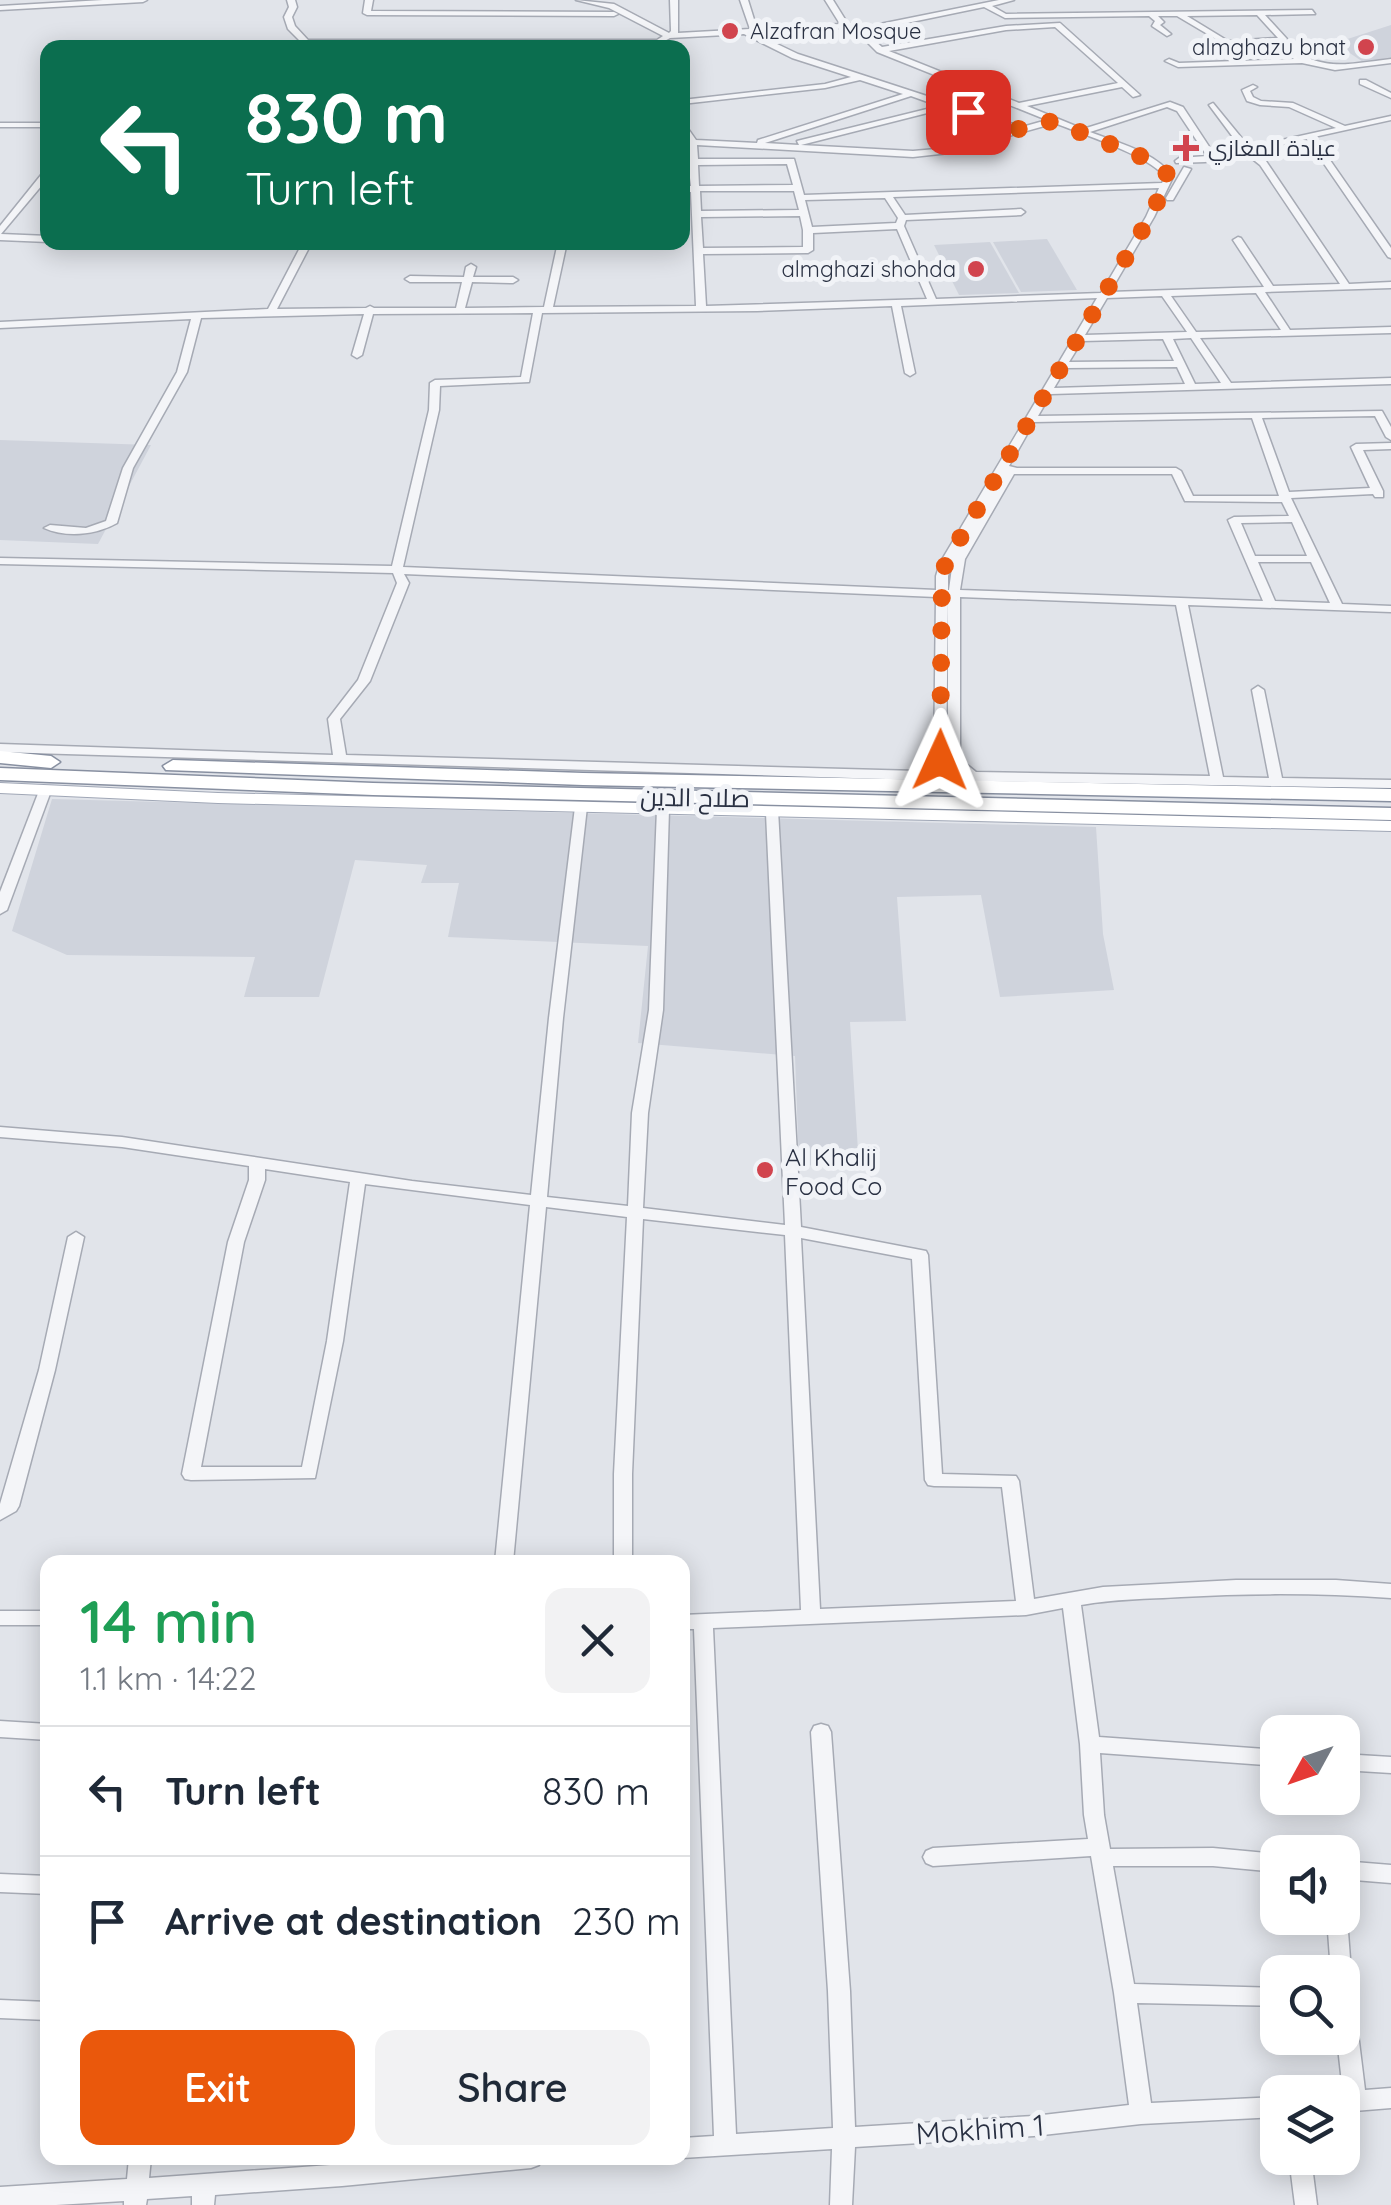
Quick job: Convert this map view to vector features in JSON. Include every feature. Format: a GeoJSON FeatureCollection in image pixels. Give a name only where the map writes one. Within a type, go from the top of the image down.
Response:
{"type":"FeatureCollection","features":[{"type":"Feature","properties":{"kind":"highway","name":"صلاح الدين"},"geometry":{"type":"LineString","coordinates":[[0,757],[57,762],[1294,801],[1391,814]]}},
{"type":"Feature","properties":{"kind":"highway","name":"صلاح الدين"},"geometry":{"type":"LineString","coordinates":[[0,774],[373,790],[979,789]]}},
{"type":"Feature","properties":{"kind":"highway","name":"صلاح الدين"},"geometry":{"type":"LineString","coordinates":[[1294,801],[1391,795]]}},
{"type":"Feature","properties":{"kind":"main road"},"geometry":{"type":"LineString","coordinates":[[0,788],[773,813],[1391,826]]}},
{"type":"Feature","properties":{"kind":"street"},"geometry":{"type":"LineString","coordinates":[[0,8],[143,0]]}},
{"type":"Feature","properties":{"kind":"street"},"geometry":{"type":"LineString","coordinates":[[291,0],[291,26],[304,40]]}},
{"type":"Feature","properties":{"kind":"street"},"geometry":{"type":"LineString","coordinates":[[369,0],[366,13],[628,14]]}},
{"type":"Feature","properties":{"kind":"street"},"geometry":{"type":"LineString","coordinates":[[580,0],[612,6],[673,40]]}},
{"type":"Feature","properties":{"kind":"street"},"geometry":{"type":"LineString","coordinates":[[662,40],[675,32],[674,0]]}},
{"type":"Feature","properties":{"kind":"street"},"geometry":{"type":"LineString","coordinates":[[744,0],[748,31]]}},
{"type":"Feature","properties":{"kind":"street"},"geometry":{"type":"LineString","coordinates":[[830,0],[845,26]]}},
{"type":"Feature","properties":{"kind":"street"},"geometry":{"type":"LineString","coordinates":[[668,36],[870,28],[1006,0]]}},
{"type":"Feature","properties":{"kind":"street"},"geometry":{"type":"LineString","coordinates":[[1005,16],[1312,12],[1297,7],[1312,0]]}},
{"type":"Feature","properties":{"kind":"street"},"geometry":{"type":"LineString","coordinates":[[988,6],[1022,27]]}},
{"type":"Feature","properties":{"kind":"street"},"geometry":{"type":"LineString","coordinates":[[1180,15],[1226,42],[1283,39],[1259,14]]}},
{"type":"Feature","properties":{"kind":"street"},"geometry":{"type":"LineString","coordinates":[[1153,16],[1167,34]]}},
{"type":"Feature","properties":{"kind":"street"},"geometry":{"type":"LineString","coordinates":[[880,50],[1022,27],[1057,26],[1136,95]]}},
{"type":"Feature","properties":{"kind":"street"},"geometry":{"type":"LineString","coordinates":[[870,28],[864,36],[880,50],[1052,121],[1177,165],[1391,118]]}},
{"type":"Feature","properties":{"kind":"street"},"geometry":{"type":"LineString","coordinates":[[748,31],[795,56],[1022,130]]}},
{"type":"Feature","properties":{"kind":"street"},"geometry":{"type":"LineString","coordinates":[[1272,41],[1302,61]]}},
{"type":"Feature","properties":{"kind":"street"},"geometry":{"type":"LineString","coordinates":[[1169,61],[1178,65],[1302,61],[1335,68],[1391,61]]}},
{"type":"Feature","properties":{"kind":"street"},"geometry":{"type":"LineString","coordinates":[[690,101],[824,86],[860,77]]}},
{"type":"Feature","properties":{"kind":"street"},"geometry":{"type":"LineString","coordinates":[[1363,82],[1391,96]]}},
{"type":"Feature","properties":{"kind":"street"},"geometry":{"type":"LineString","coordinates":[[1018,106],[1121,85]]}},
{"type":"Feature","properties":{"kind":"street"},"geometry":{"type":"LineString","coordinates":[[1254,87],[1246,90],[1250,99],[1290,105],[1344,128]]}},
{"type":"Feature","properties":{"kind":"street"},"geometry":{"type":"LineString","coordinates":[[757,144],[910,94]]}},
{"type":"Feature","properties":{"kind":"street"},"geometry":{"type":"LineString","coordinates":[[1081,132],[1166,104],[1180,109],[1208,158]]}},
{"type":"Feature","properties":{"kind":"street"},"geometry":{"type":"LineString","coordinates":[[1214,104],[1247,150],[1263,163],[1346,287]]}},
{"type":"Feature","properties":{"kind":"street"},"geometry":{"type":"LineString","coordinates":[[794,146],[947,106]]}},
{"type":"Feature","properties":{"kind":"street"},"geometry":{"type":"LineString","coordinates":[[693,142],[912,154],[949,150],[1052,121]]}},
{"type":"Feature","properties":{"kind":"street"},"geometry":{"type":"LineString","coordinates":[[0,125],[40,125]]}},
{"type":"Feature","properties":{"kind":"street"},"geometry":{"type":"LineString","coordinates":[[1309,136],[1391,256]]}},
{"type":"Feature","properties":{"kind":"street"},"geometry":{"type":"LineString","coordinates":[[690,137],[690,153]]}},
{"type":"Feature","properties":{"kind":"street"},"geometry":{"type":"LineString","coordinates":[[690,157],[791,161],[808,230],[808,250],[700,252]]}},
{"type":"Feature","properties":{"kind":"street"},"geometry":{"type":"LineString","coordinates":[[919,776],[940,760],[948,592],[964,547],[1111,293],[1169,188],[1177,165]]}},
{"type":"Feature","properties":{"kind":"street"},"geometry":{"type":"LineString","coordinates":[[1169,188],[1168,174],[1177,165]]}},
{"type":"Feature","properties":{"kind":"street"},"geometry":{"type":"LineString","coordinates":[[690,178],[697,189],[702,308]]}},
{"type":"Feature","properties":{"kind":"street"},"geometry":{"type":"LineString","coordinates":[[0,234],[40,182]]}},
{"type":"Feature","properties":{"kind":"street"},"geometry":{"type":"LineString","coordinates":[[690,189],[887,194],[1169,188]]}},
{"type":"Feature","properties":{"kind":"street"},"geometry":{"type":"LineString","coordinates":[[887,194],[933,302]]}},
{"type":"Feature","properties":{"kind":"street"},"geometry":{"type":"LineString","coordinates":[[808,230],[1021,212]]}},
{"type":"Feature","properties":{"kind":"street"},"geometry":{"type":"LineString","coordinates":[[698,214],[802,213]]}},
{"type":"Feature","properties":{"kind":"street"},"geometry":{"type":"LineString","coordinates":[[0,234],[40,238]]}},
{"type":"Feature","properties":{"kind":"street"},"geometry":{"type":"LineString","coordinates":[[1238,240],[1287,332]]}},
{"type":"Feature","properties":{"kind":"street"},"geometry":{"type":"LineString","coordinates":[[270,312],[304,250]]}},
{"type":"Feature","properties":{"kind":"street"},"geometry":{"type":"LineString","coordinates":[[340,760],[334,719],[364,682],[403,582],[398,570],[434,410],[435,384],[525,380],[561,250]]}},
{"type":"Feature","properties":{"kind":"street"},"geometry":{"type":"LineString","coordinates":[[460,310],[471,267]]}},
{"type":"Feature","properties":{"kind":"street"},"geometry":{"type":"LineString","coordinates":[[410,279],[513,280]]}},
{"type":"Feature","properties":{"kind":"street"},"geometry":{"type":"LineString","coordinates":[[0,325],[370,309],[896,304],[1391,285]]}},
{"type":"Feature","properties":{"kind":"street"},"geometry":{"type":"LineString","coordinates":[[1164,292],[1192,336],[1199,338],[1234,416]]}},
{"type":"Feature","properties":{"kind":"street"},"geometry":{"type":"LineString","coordinates":[[896,304],[910,373]]}},
{"type":"Feature","properties":{"kind":"street"},"geometry":{"type":"LineString","coordinates":[[357,355],[370,309]]}},
{"type":"Feature","properties":{"kind":"street"},"geometry":{"type":"LineString","coordinates":[[50,528],[87,530],[112,523],[128,468],[182,372],[197,316]]}},
{"type":"Feature","properties":{"kind":"street"},"geometry":{"type":"LineString","coordinates":[[1084,338],[1391,330]]}},
{"type":"Feature","properties":{"kind":"street"},"geometry":{"type":"LineString","coordinates":[[1167,336],[1192,388]]}},
{"type":"Feature","properties":{"kind":"street"},"geometry":{"type":"LineString","coordinates":[[1067,365],[1181,364]]}},
{"type":"Feature","properties":{"kind":"street"},"geometry":{"type":"LineString","coordinates":[[1121,365],[1135,389]]}},
{"type":"Feature","properties":{"kind":"street"},"geometry":{"type":"LineString","coordinates":[[1052,391],[1391,381]]}},
{"type":"Feature","properties":{"kind":"street"},"geometry":{"type":"LineString","coordinates":[[1035,419],[1391,412]]}},
{"type":"Feature","properties":{"kind":"street"},"geometry":{"type":"LineString","coordinates":[[1378,413],[1391,437]]}},
{"type":"Feature","properties":{"kind":"street"},"geometry":{"type":"LineString","coordinates":[[1256,416],[1286,497],[1337,606]]}},
{"type":"Feature","properties":{"kind":"street"},"geometry":{"type":"LineString","coordinates":[[1005,471],[1176,471],[1189,499],[1378,493],[1356,446],[1391,446]]}},
{"type":"Feature","properties":{"kind":"street"},"geometry":{"type":"LineString","coordinates":[[1270,603],[1234,520],[1296,519]]}},
{"type":"Feature","properties":{"kind":"street"},"geometry":{"type":"LineString","coordinates":[[1254,559],[1314,558]]}},
{"type":"Feature","properties":{"kind":"street"},"geometry":{"type":"LineString","coordinates":[[0,560],[398,570],[1337,606],[1388,609],[1391,627]]}},
{"type":"Feature","properties":{"kind":"street"},"geometry":{"type":"LineString","coordinates":[[948,592],[954,760],[979,789]]}},
{"type":"Feature","properties":{"kind":"street"},"geometry":{"type":"LineString","coordinates":[[1181,600],[1216,781]]}},
{"type":"Feature","properties":{"kind":"street"},"geometry":{"type":"LineString","coordinates":[[1258,690],[1276,782]]}},
{"type":"Feature","properties":{"kind":"street"},"geometry":{"type":"LineString","coordinates":[[0,748],[919,776],[979,789],[1216,781],[1391,784]]}},
{"type":"Feature","properties":{"kind":"street"},"geometry":{"type":"LineString","coordinates":[[0,910],[44,791]]}},
{"type":"Feature","properties":{"kind":"street"},"geometry":{"type":"LineString","coordinates":[[505,1555],[556,1018],[582,807]]}},
{"type":"Feature","properties":{"kind":"street"},"geometry":{"type":"LineString","coordinates":[[623,1555],[623,1474],[640,1113],[656,1010],[663,809]]}},
{"type":"Feature","properties":{"kind":"street"},"geometry":{"type":"LineString","coordinates":[[773,813],[812,1617]]}},
{"type":"Feature","properties":{"kind":"street"},"geometry":{"type":"LineString","coordinates":[[0,1132],[122,1142],[257,1165],[792,1231],[920,1255],[934,1480],[1010,1481],[1026,1608]]}},
{"type":"Feature","properties":{"kind":"street"},"geometry":{"type":"LineString","coordinates":[[257,1165],[236,1242],[191,1474],[309,1473],[336,1341],[358,1177]]}},
{"type":"Feature","properties":{"kind":"street"},"geometry":{"type":"LineString","coordinates":[[0,1513],[10,1506],[76,1237]]}},
{"type":"Feature","properties":{"kind":"street"},"geometry":{"type":"LineString","coordinates":[[725,2146],[722,1992],[693,1621],[1026,1608],[1103,1594],[1236,1587],[1336,1586],[1391,1591]]}},
{"type":"Feature","properties":{"kind":"street"},"geometry":{"type":"LineString","coordinates":[[1070,1602],[1101,1852],[1140,2114]]}},
{"type":"Feature","properties":{"kind":"street"},"geometry":{"type":"LineString","coordinates":[[0,1618],[40,1618]]}},
{"type":"Feature","properties":{"kind":"street"},"geometry":{"type":"LineString","coordinates":[[0,1728],[40,1731]]}},
{"type":"Feature","properties":{"kind":"street"},"geometry":{"type":"LineString","coordinates":[[821,1732],[834,1885],[844,2138],[842,2205]]}},
{"type":"Feature","properties":{"kind":"street"},"geometry":{"type":"LineString","coordinates":[[1090,1744],[1260,1757]]}},
{"type":"Feature","properties":{"kind":"street"},"geometry":{"type":"LineString","coordinates":[[1360,1763],[1391,1766]]}},
{"type":"Feature","properties":{"kind":"street"},"geometry":{"type":"LineString","coordinates":[[934,1858],[1101,1852],[1260,1861]]}},
{"type":"Feature","properties":{"kind":"street"},"geometry":{"type":"LineString","coordinates":[[1360,1871],[1391,1874]]}},
{"type":"Feature","properties":{"kind":"street"},"geometry":{"type":"LineString","coordinates":[[0,1883],[40,1885]]}},
{"type":"Feature","properties":{"kind":"street"},"geometry":{"type":"LineString","coordinates":[[1125,1993],[1260,1997]]}},
{"type":"Feature","properties":{"kind":"street"},"geometry":{"type":"LineString","coordinates":[[0,2009],[40,2011]]}},
{"type":"Feature","properties":{"kind":"street"},"geometry":{"type":"LineString","coordinates":[[1360,2101],[1391,2098]]}},
{"type":"Feature","properties":{"kind":"street","name":"Mokhim 1"},"geometry":{"type":"LineString","coordinates":[[690,2148],[1260,2109]]}},
{"type":"Feature","properties":{"kind":"street"},"geometry":{"type":"LineString","coordinates":[[136,2197],[139,2165]]}},
{"type":"Feature","properties":{"kind":"street"},"geometry":{"type":"LineString","coordinates":[[0,2198],[203,2194],[458,2165]]}},
{"type":"Feature","properties":{"kind":"street"},"geometry":{"type":"LineString","coordinates":[[1302,2175],[1306,2205]]}},
{"type":"Feature","properties":{"kind":"shaded area","name":"almghazu bnat"},"geometry":{"type":"Polygon","coordinates":[[[1391,25],[1391,61],[1366,64],[1335,43],[1391,25]]]}},
{"type":"Feature","properties":{"kind":"shaded area"},"geometry":{"type":"Polygon","coordinates":[[[1047,239],[1077,290],[1021,292],[993,242],[1047,239]]]}},
{"type":"Feature","properties":{"kind":"shaded area","name":"almghazi shohda"},"geometry":{"type":"Polygon","coordinates":[[[990,242],[1019,293],[959,295],[934,245],[990,242]]]}},
{"type":"Feature","properties":{"kind":"shaded area"},"geometry":{"type":"Polygon","coordinates":[[[0,440],[151,445],[98,544],[0,540],[0,440]]]}},
{"type":"Feature","properties":{"kind":"shaded area"},"geometry":{"type":"Polygon","coordinates":[[[52,799],[1096,827],[1103,934],[1114,990],[1000,997],[981,895],[897,897],[906,1021],[850,1022],[859,1167],[799,1165],[795,1056],[638,1043],[648,946],[448,937],[459,883],[421,883],[427,865],[355,860],[319,997],[244,997],[255,957],[67,955],[12,931],[52,799]]]}},
{"type":"Feature","properties":{"kind":"place","name":"Alzafran Mosque"},"geometry":{"type":"Point","coordinates":[730,31]}},
{"type":"Feature","properties":{"kind":"place","name":"almghazu bnat"},"geometry":{"type":"Point","coordinates":[1366,47]}},
{"type":"Feature","properties":{"kind":"place","name":"عيادة المغازي"},"geometry":{"type":"Point","coordinates":[1186,148]}},
{"type":"Feature","properties":{"kind":"place","name":"almghazi shohda"},"geometry":{"type":"Point","coordinates":[976,269]}},
{"type":"Feature","properties":{"kind":"place","name":"Al Khalij Food Co"},"geometry":{"type":"Point","coordinates":[765,1170]}},
{"type":"Feature","properties":{"kind":"route"},"geometry":{"type":"LineString","coordinates":[[940,760],[942,576],[946,562],[1080,338],[1166,189],[1169,177],[1162,167],[1132,151],[1052,121],[1022,130],[968,112]]}}]}
